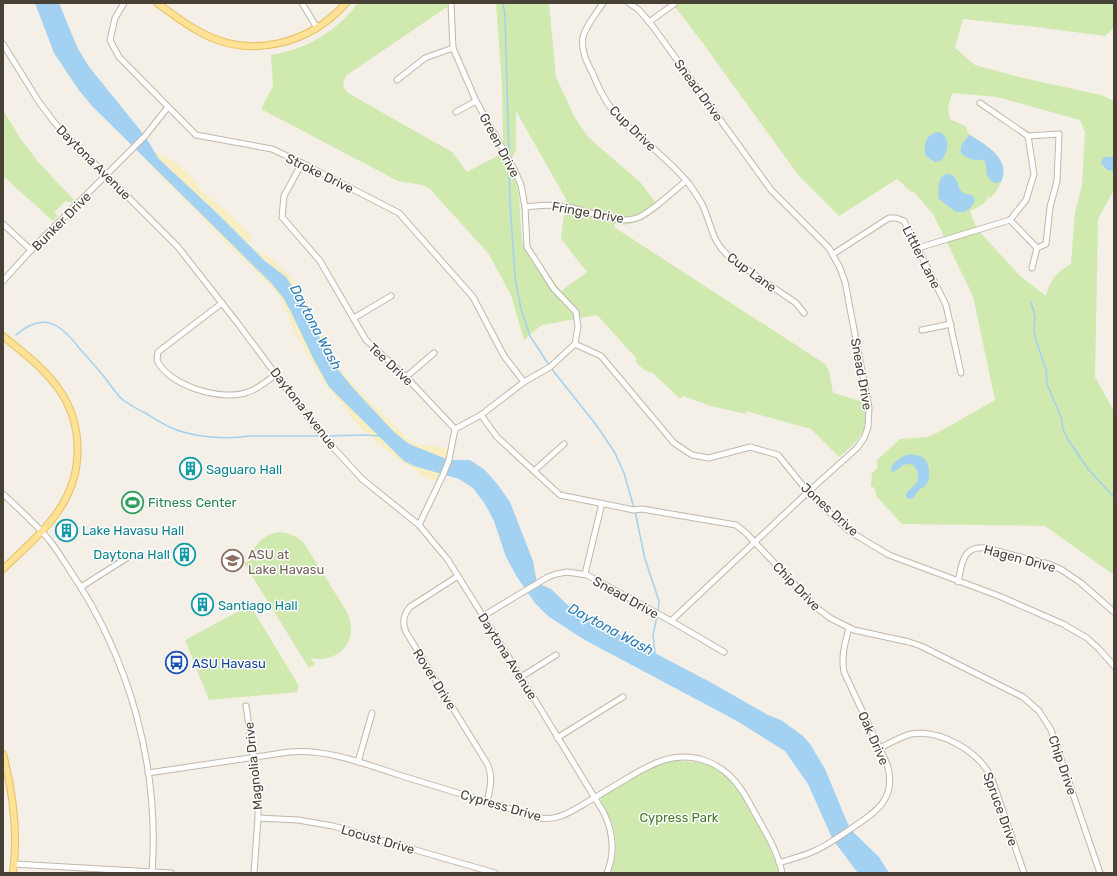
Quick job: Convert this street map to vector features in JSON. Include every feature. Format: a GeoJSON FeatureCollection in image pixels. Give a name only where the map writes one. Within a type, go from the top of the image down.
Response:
{"type":"FeatureCollection","features":[{"type":"Feature","properties":{"kind":"main road"},"geometry":{"type":"LineString","coordinates":[[157,3],[200,32],[237,45],[257,46],[274,45],[291,41],[329,20],[346,3]]}},
{"type":"Feature","properties":{"kind":"main road"},"geometry":{"type":"LineString","coordinates":[[3,336],[48,376],[58,388],[66,401],[73,419],[77,437],[78,455],[73,482],[59,511],[41,532],[3,570]]}},
{"type":"Feature","properties":{"kind":"main road"},"geometry":{"type":"LineString","coordinates":[[3,754],[7,770],[13,814],[13,873]]}},
{"type":"Feature","properties":{"kind":"street","name":"Stroke Drive"},"geometry":{"type":"LineString","coordinates":[[124,3],[115,18],[110,40],[120,57],[196,135],[272,149],[399,213],[473,297],[504,356],[524,382]]}},
{"type":"Feature","properties":{"kind":"street"},"geometry":{"type":"LineString","coordinates":[[302,3],[317,28]]}},
{"type":"Feature","properties":{"kind":"street","name":"Green Drive"},"geometry":{"type":"LineString","coordinates":[[451,3],[453,48],[476,101],[521,184],[525,207],[527,246],[554,289],[576,312],[578,327],[575,344]]}},
{"type":"Feature","properties":{"kind":"street","name":"Cup Drive"},"geometry":{"type":"LineString","coordinates":[[603,3],[587,28],[584,36],[583,50],[587,62],[610,108],[669,162],[686,181]]}},
{"type":"Feature","properties":{"kind":"street","name":"Snead Drive"},"geometry":{"type":"LineString","coordinates":[[483,616],[552,575],[567,572],[585,574],[671,622],[859,445],[865,435],[869,420],[869,408],[845,282],[833,254],[819,237],[771,190],[649,22],[639,10],[629,3]]}},
{"type":"Feature","properties":{"kind":"street"},"geometry":{"type":"LineString","coordinates":[[649,22],[674,4]]}},
{"type":"Feature","properties":{"kind":"street","name":"Daytona Avenue"},"geometry":{"type":"LineString","coordinates":[[3,44],[49,116],[72,142],[178,247],[277,374],[318,431],[362,479],[419,525],[448,560],[606,818],[611,834],[612,856],[607,873]]}},
{"type":"Feature","properties":{"kind":"street"},"geometry":{"type":"LineString","coordinates":[[396,80],[425,58],[453,48]]}},
{"type":"Feature","properties":{"kind":"street"},"geometry":{"type":"LineString","coordinates":[[456,112],[476,101]]}},
{"type":"Feature","properties":{"kind":"street"},"geometry":{"type":"LineString","coordinates":[[980,103],[1028,136],[1059,134],[1057,182],[1050,207],[1046,244],[1037,248]]}},
{"type":"Feature","properties":{"kind":"street","name":"Bunker Drive"},"geometry":{"type":"LineString","coordinates":[[3,281],[31,250],[145,136],[168,107]]}},
{"type":"Feature","properties":{"kind":"street"},"geometry":{"type":"LineString","coordinates":[[918,248],[1010,220],[1026,200],[1034,174],[1028,136]]}},
{"type":"Feature","properties":{"kind":"street","name":"Tee Drive"},"geometry":{"type":"LineString","coordinates":[[302,163],[284,196],[282,217],[320,261],[366,340],[406,377],[455,430]]}},
{"type":"Feature","properties":{"kind":"street","name":"Fringe Drive"},"geometry":{"type":"LineString","coordinates":[[525,207],[543,205],[561,206],[616,219],[632,219],[647,213],[686,181]]}},
{"type":"Feature","properties":{"kind":"street","name":"Cup Lane"},"geometry":{"type":"LineString","coordinates":[[686,181],[705,211],[712,234],[724,252],[736,262],[796,303],[804,313]]}},
{"type":"Feature","properties":{"kind":"street","name":"Littler Lane"},"geometry":{"type":"LineString","coordinates":[[833,254],[886,220],[894,218],[901,219],[906,223],[944,300],[951,324],[961,373]]}},
{"type":"Feature","properties":{"kind":"street"},"geometry":{"type":"LineString","coordinates":[[1010,220],[1037,248]]}},
{"type":"Feature","properties":{"kind":"street"},"geometry":{"type":"LineString","coordinates":[[3,224],[31,250]]}},
{"type":"Feature","properties":{"kind":"street"},"geometry":{"type":"LineString","coordinates":[[1032,268],[1037,248]]}},
{"type":"Feature","properties":{"kind":"street"},"geometry":{"type":"LineString","coordinates":[[354,318],[391,296]]}},
{"type":"Feature","properties":{"kind":"street"},"geometry":{"type":"LineString","coordinates":[[222,303],[158,352],[156,360],[162,369],[175,380],[187,386],[227,395],[248,392],[277,374]]}},
{"type":"Feature","properties":{"kind":"street"},"geometry":{"type":"LineString","coordinates":[[922,330],[951,324]]}},
{"type":"Feature","properties":{"kind":"street"},"geometry":{"type":"LineString","coordinates":[[419,525],[449,460],[455,430],[482,415],[493,404],[524,382],[550,367],[575,344]]}},
{"type":"Feature","properties":{"kind":"street","name":"Jones Drive"},"geometry":{"type":"LineString","coordinates":[[575,344],[601,356],[674,443],[692,455],[709,458],[750,447],[778,455],[808,492],[849,531],[889,555],[958,582],[999,596],[1063,624],[1087,638],[1114,666]]}},
{"type":"Feature","properties":{"kind":"street"},"geometry":{"type":"LineString","coordinates":[[406,377],[434,353]]}},
{"type":"Feature","properties":{"kind":"street","name":"Chip Drive"},"geometry":{"type":"LineString","coordinates":[[482,415],[496,437],[560,495],[634,510],[642,509],[731,523],[742,529],[816,607],[830,618],[849,628],[921,646],[1017,693],[1034,706],[1048,723],[1054,736],[1100,873]]}},
{"type":"Feature","properties":{"kind":"street"},"geometry":{"type":"LineString","coordinates":[[534,471],[564,444]]}},
{"type":"Feature","properties":{"kind":"street"},"geometry":{"type":"LineString","coordinates":[[3,494],[50,542],[81,587],[101,624],[123,675],[136,716],[148,773],[152,814],[152,872]]}},
{"type":"Feature","properties":{"kind":"street"},"geometry":{"type":"LineString","coordinates":[[585,574],[602,503]]}},
{"type":"Feature","properties":{"kind":"street","name":"Hagen Drive"},"geometry":{"type":"LineString","coordinates":[[958,582],[964,557],[967,553],[977,547],[985,548],[1049,564],[1062,570],[1081,583],[1114,612]]}},
{"type":"Feature","properties":{"kind":"street"},"geometry":{"type":"LineString","coordinates":[[81,587],[134,554]]}},
{"type":"Feature","properties":{"kind":"street","name":"Rover Drive"},"geometry":{"type":"LineString","coordinates":[[458,576],[411,606],[405,614],[404,625],[406,632],[488,765],[491,773],[491,782],[487,802]]}},
{"type":"Feature","properties":{"kind":"street"},"geometry":{"type":"LineString","coordinates":[[671,622],[724,652]]}},
{"type":"Feature","properties":{"kind":"street","name":"Oak Drive"},"geometry":{"type":"LineString","coordinates":[[779,863],[803,856],[821,848],[878,810],[886,797],[889,783],[888,768],[880,748],[848,684],[844,672],[842,660],[843,651],[849,628]]}},
{"type":"Feature","properties":{"kind":"street"},"geometry":{"type":"LineString","coordinates":[[521,677],[556,655]]}},
{"type":"Feature","properties":{"kind":"street"},"geometry":{"type":"LineString","coordinates":[[557,738],[623,697]]}},
{"type":"Feature","properties":{"kind":"street","name":"Magnolia Drive"},"geometry":{"type":"LineString","coordinates":[[246,706],[258,787],[258,818],[254,873]]}},
{"type":"Feature","properties":{"kind":"street"},"geometry":{"type":"LineString","coordinates":[[358,762],[372,713]]}},
{"type":"Feature","properties":{"kind":"street","name":"Spruce Drive"},"geometry":{"type":"LineString","coordinates":[[880,748],[902,737],[925,734],[943,738],[966,749],[974,755],[985,766],[992,779],[1024,873]]}},
{"type":"Feature","properties":{"kind":"street","name":"Cypress Drive"},"geometry":{"type":"LineString","coordinates":[[148,773],[304,750],[316,751],[358,762],[536,817],[550,819],[567,814],[658,761],[668,758],[683,757],[704,761],[724,770],[739,786],[779,863],[782,873]]}},
{"type":"Feature","properties":{"kind":"street","name":"Locust Drive"},"geometry":{"type":"LineString","coordinates":[[258,818],[298,820],[333,826],[495,873]]}},
{"type":"Feature","properties":{"kind":"street"},"geometry":{"type":"LineString","coordinates":[[14,864],[171,873]]}},
{"type":"Feature","properties":{"kind":"green space"},"geometry":{"type":"Polygon","coordinates":[[[358,3],[447,3],[447,7],[347,75],[344,80],[344,86],[348,93],[452,152],[467,172],[501,154],[517,185],[522,242],[561,291],[587,272],[561,239],[566,199],[516,111],[516,150],[512,158],[503,142],[502,85],[496,3],[549,3],[556,77],[575,118],[589,138],[640,182],[660,208],[650,216],[639,221],[622,225],[615,224],[614,227],[825,364],[829,371],[833,393],[864,402],[864,427],[857,440],[839,457],[811,429],[746,411],[746,414],[711,406],[683,396],[680,399],[653,373],[644,370],[635,361],[637,359],[597,315],[543,325],[524,340],[511,295],[488,253],[430,189],[422,185],[398,181],[261,109],[273,86],[271,55],[309,44],[320,38],[340,23],[358,3]]]}},
{"type":"Feature","properties":{"kind":"green space"},"geometry":{"type":"Polygon","coordinates":[[[672,3],[1114,3],[1114,28],[1105,36],[963,19],[955,48],[975,65],[1023,78],[1101,95],[1114,101],[1114,190],[1098,219],[1095,377],[1114,411],[1114,575],[1045,526],[902,524],[877,497],[874,488],[871,486],[872,473],[877,468],[877,460],[900,439],[927,437],[939,432],[995,400],[973,296],[933,214],[914,192],[910,191],[897,179],[839,216],[799,176],[672,3]],[[952,93],[948,107],[950,119],[967,127],[969,134],[995,154],[1003,168],[999,187],[991,198],[989,197],[982,205],[970,211],[977,229],[1020,276],[1046,296],[1049,285],[1054,277],[1061,270],[1071,264],[1075,212],[1082,186],[1085,132],[1080,120],[997,97],[952,93]]]}},
{"type":"Feature","properties":{"kind":"green space"},"geometry":{"type":"Polygon","coordinates":[[[3,110],[20,138],[39,163],[74,200],[72,203],[65,201],[54,213],[58,215],[53,221],[3,176],[3,110]]]}},
{"type":"Feature","properties":{"kind":"green space"},"geometry":{"type":"Polygon","coordinates":[[[278,532],[292,535],[304,543],[347,612],[350,622],[351,631],[349,640],[345,647],[339,653],[331,657],[321,659],[311,658],[315,664],[309,668],[244,563],[250,560],[256,545],[263,538],[278,532]]]}},
{"type":"Feature","properties":{"kind":"green space"},"geometry":{"type":"Polygon","coordinates":[[[250,605],[299,686],[297,692],[209,700],[185,640],[250,605]]]}},
{"type":"Feature","properties":{"kind":"green space","name":"Cypress Park"},"geometry":{"type":"Polygon","coordinates":[[[673,760],[707,764],[718,769],[725,775],[741,795],[764,836],[771,850],[778,873],[611,873],[615,858],[616,843],[614,828],[602,804],[601,797],[646,769],[673,760]]]}},
{"type":"Feature","properties":{"kind":"sand"},"geometry":{"type":"Polygon","coordinates":[[[155,152],[173,161],[190,175],[203,192],[252,236],[248,243],[253,249],[271,258],[291,278],[298,291],[308,304],[326,345],[343,373],[358,390],[413,444],[449,448],[444,465],[436,481],[419,475],[419,471],[402,462],[362,430],[324,382],[295,333],[283,303],[275,291],[152,167],[158,166],[151,156],[155,152]]]}},
{"type":"Feature","properties":{"kind":"water"},"geometry":{"type":"Polygon","coordinates":[[[35,3],[59,3],[78,49],[90,68],[145,136],[159,159],[219,215],[265,261],[286,277],[310,314],[323,346],[332,362],[353,388],[394,432],[409,444],[449,460],[470,460],[485,470],[498,485],[510,502],[533,561],[537,583],[551,589],[573,610],[710,682],[768,715],[781,720],[803,736],[810,744],[825,769],[850,829],[879,857],[889,873],[858,873],[833,840],[808,784],[785,751],[737,721],[583,639],[548,616],[535,603],[517,577],[506,557],[494,521],[485,504],[473,488],[459,479],[414,466],[404,461],[329,387],[284,299],[272,284],[92,106],[78,89],[54,53],[35,3]]]}},
{"type":"Feature","properties":{"kind":"water"},"geometry":{"type":"Polygon","coordinates":[[[940,132],[946,138],[947,150],[941,161],[935,162],[926,156],[925,144],[932,134],[940,132]]]}},
{"type":"Feature","properties":{"kind":"water"},"geometry":{"type":"Polygon","coordinates":[[[970,135],[990,148],[1000,160],[1003,166],[1001,182],[995,183],[988,178],[984,160],[973,160],[962,154],[962,145],[970,135]]]}},
{"type":"Feature","properties":{"kind":"water"},"geometry":{"type":"Polygon","coordinates":[[[1114,157],[1114,171],[1107,170],[1101,163],[1103,158],[1114,157]]]}},
{"type":"Feature","properties":{"kind":"water"},"geometry":{"type":"Polygon","coordinates":[[[946,174],[956,179],[962,192],[971,195],[975,199],[973,204],[965,212],[956,212],[939,199],[938,188],[941,178],[946,174]]]}},
{"type":"Feature","properties":{"kind":"water"},"geometry":{"type":"Polygon","coordinates":[[[906,455],[918,455],[922,457],[927,462],[929,470],[928,481],[912,499],[906,498],[906,494],[917,482],[918,473],[916,468],[911,464],[906,464],[894,472],[891,471],[892,466],[906,455]]]}},
{"type":"Feature","properties":{"kind":"waterway"},"geometry":{"type":"LineString","coordinates":[[503,3],[505,16],[509,157]]}},
{"type":"Feature","properties":{"kind":"waterway"},"geometry":{"type":"LineString","coordinates":[[509,165],[515,277],[521,309],[530,336],[549,365]]}},
{"type":"Feature","properties":{"kind":"waterway"},"geometry":{"type":"LineString","coordinates":[[1031,302],[1035,316],[1034,331],[1036,341],[1046,369],[1047,384],[1061,417],[1063,429],[1067,438],[1088,469],[1114,497]]}},
{"type":"Feature","properties":{"kind":"waterway"},"geometry":{"type":"LineString","coordinates":[[16,335],[26,328],[44,322],[59,327],[73,340],[123,400],[163,424],[182,432],[221,438],[249,436],[320,436]]}},
{"type":"Feature","properties":{"kind":"waterway"},"geometry":{"type":"LineString","coordinates":[[551,368],[597,426],[615,453],[624,473],[634,508]]}},
{"type":"Feature","properties":{"kind":"waterway"},"geometry":{"type":"LineString","coordinates":[[324,436],[380,436]]}},
{"type":"Feature","properties":{"kind":"waterway"},"geometry":{"type":"LineString","coordinates":[[635,511],[645,559],[659,601],[658,612]]}},
{"type":"Feature","properties":{"kind":"waterway","name":"Daytona Wash"},"geometry":{"type":"LineString","coordinates":[[655,654],[653,635],[657,616]]}},
{"type":"Feature","properties":{"kind":"place","name":"Saguaro Hall"},"geometry":{"type":"Point","coordinates":[191,469]}},
{"type":"Feature","properties":{"kind":"place","name":"Fitness Center"},"geometry":{"type":"Point","coordinates":[133,502]}},
{"type":"Feature","properties":{"kind":"place","name":"Lake Havasu Hall"},"geometry":{"type":"Point","coordinates":[66,530]}},
{"type":"Feature","properties":{"kind":"place","name":"Daytona Hall"},"geometry":{"type":"Point","coordinates":[185,554]}},
{"type":"Feature","properties":{"kind":"place","name":"ASU at Lake Havasu"},"geometry":{"type":"Point","coordinates":[233,561]}},
{"type":"Feature","properties":{"kind":"place","name":"Santiago Hall"},"geometry":{"type":"Point","coordinates":[202,605]}},
{"type":"Feature","properties":{"kind":"place","name":"ASU Havasu"},"geometry":{"type":"Point","coordinates":[176,663]}}]}
